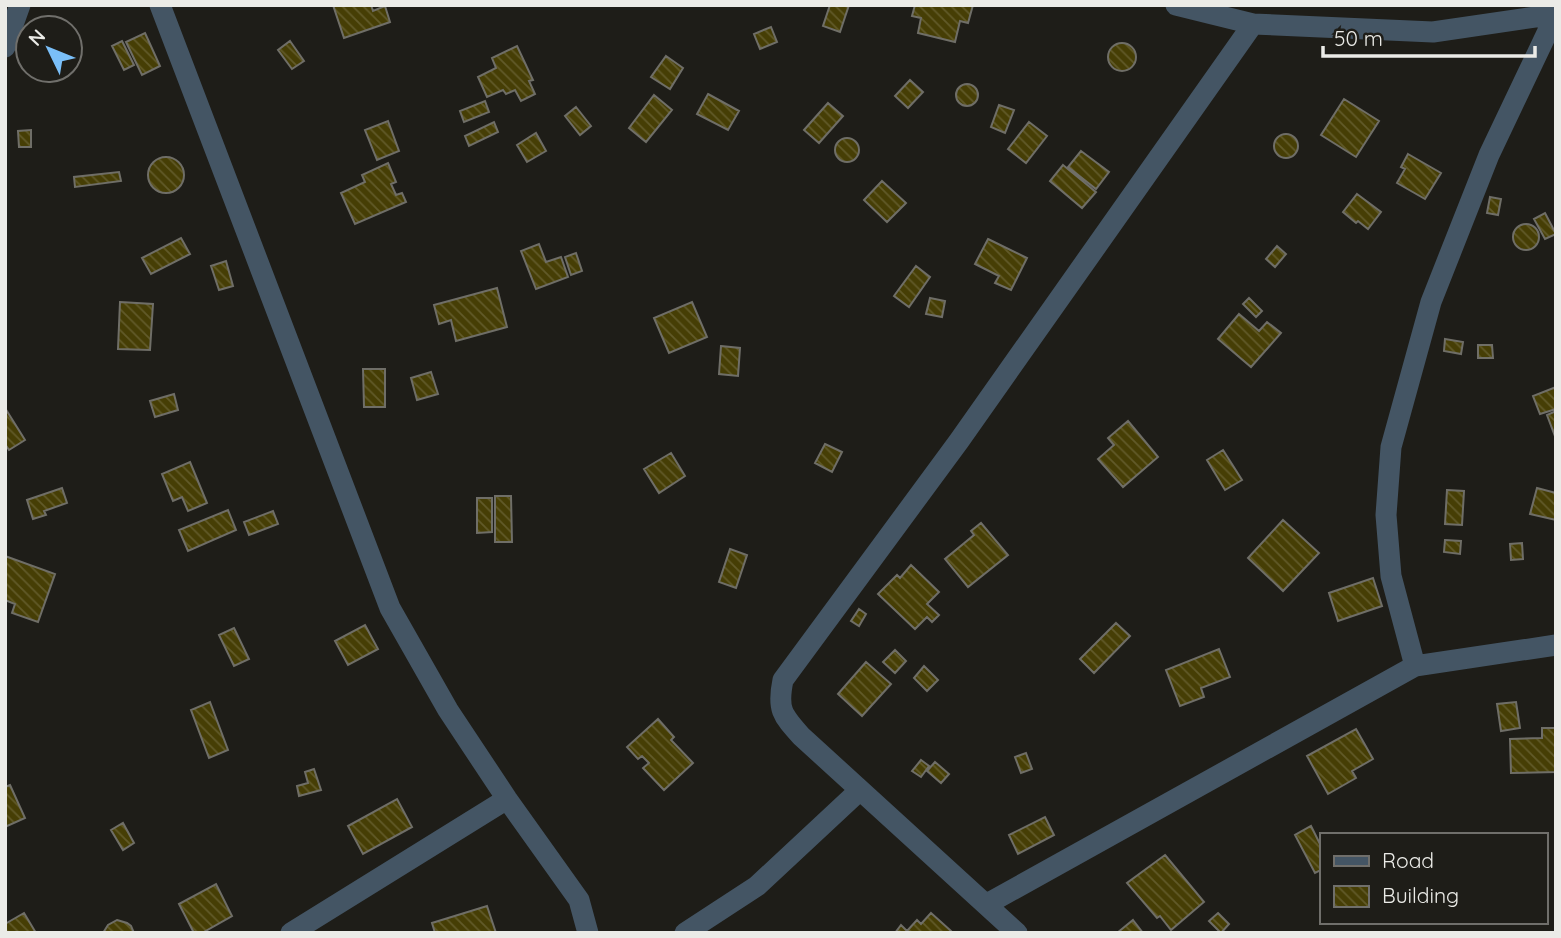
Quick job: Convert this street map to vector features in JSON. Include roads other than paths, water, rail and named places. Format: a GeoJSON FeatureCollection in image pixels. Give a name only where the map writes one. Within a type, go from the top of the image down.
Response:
{"type":"FeatureCollection","features":[{"type":"Feature","properties":{"kind":"street"},"geometry":{"type":"LineString","coordinates":[[5,47],[20,5]]}},
{"type":"Feature","properties":{"kind":"street"},"geometry":{"type":"LineString","coordinates":[[160,5],[390,608],[448,710],[579,900],[589,933]]}},
{"type":"Feature","properties":{"kind":"street"},"geometry":{"type":"LineString","coordinates":[[1176,5],[1253,24],[1433,32],[1556,14]]}},
{"type":"Feature","properties":{"kind":"street"},"geometry":{"type":"LineString","coordinates":[[1415,666],[1391,576],[1386,515],[1391,447],[1431,302],[1489,155],[1556,14]]}},
{"type":"Feature","properties":{"kind":"street"},"geometry":{"type":"LineString","coordinates":[[1017,933],[801,736],[786,719],[779,698],[783,680],[959,441],[1253,24]]}},
{"type":"Feature","properties":{"kind":"street"},"geometry":{"type":"LineString","coordinates":[[987,904],[1415,666],[1556,645]]}},
{"type":"Feature","properties":{"kind":"street"},"geometry":{"type":"LineString","coordinates":[[685,933],[757,886],[860,790]]}},
{"type":"Feature","properties":{"kind":"street"},"geometry":{"type":"LineString","coordinates":[[291,933],[508,799]]}}]}
